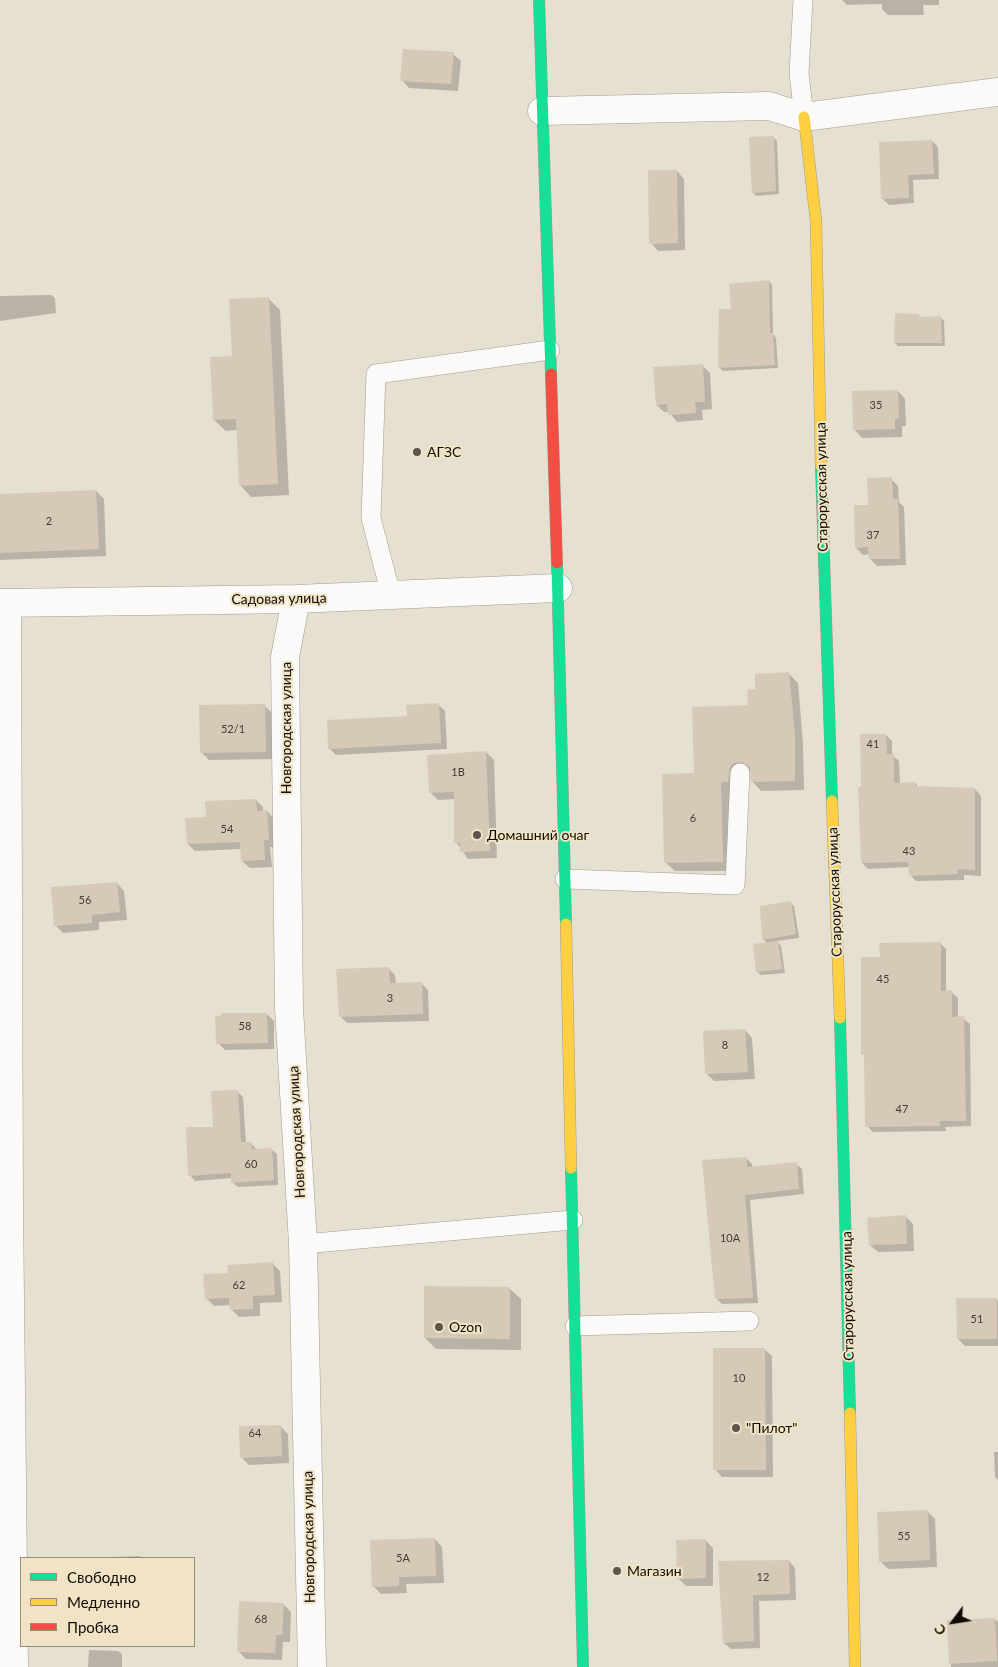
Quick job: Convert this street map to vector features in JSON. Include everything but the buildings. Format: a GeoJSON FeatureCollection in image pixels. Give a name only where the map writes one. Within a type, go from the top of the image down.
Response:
{"type":"FeatureCollection","features":[{"type":"Feature","properties":{"kind":"main road"},"geometry":{"type":"LineString","coordinates":[[539,0],[558,588],[583,1667]]}},
{"type":"Feature","properties":{"kind":"main road","name":"Старорусская улица"},"geometry":{"type":"LineString","coordinates":[[804,117],[816,221],[824,591],[845,1138],[855,1667]]}},
{"type":"Feature","properties":{"kind":"street"},"geometry":{"type":"LineString","coordinates":[[542,111],[769,106],[804,117],[998,92]]}},
{"type":"Feature","properties":{"kind":"street","name":"Садовая улица"},"geometry":{"type":"LineString","coordinates":[[3,603],[296,599],[558,588]]}},
{"type":"Feature","properties":{"kind":"street","name":"Новгородская улица"},"geometry":{"type":"LineString","coordinates":[[296,599],[285,656],[289,998],[303,1244],[312,1667]]}},
{"type":"Feature","properties":{"kind":"street"},"geometry":{"type":"LineString","coordinates":[[3,603],[4,1205],[14,1667]]}},
{"type":"Feature","properties":{"kind":"lane"},"geometry":{"type":"LineString","coordinates":[[803,0],[799,73],[804,117]]}},
{"type":"Feature","properties":{"kind":"lane"},"geometry":{"type":"LineString","coordinates":[[391,595],[370,518],[376,374],[550,350]]}},
{"type":"Feature","properties":{"kind":"lane"},"geometry":{"type":"LineString","coordinates":[[564,879],[735,885],[740,773]]}},
{"type":"Feature","properties":{"kind":"lane"},"geometry":{"type":"LineString","coordinates":[[303,1244],[573,1220]]}},
{"type":"Feature","properties":{"kind":"lane"},"geometry":{"type":"LineString","coordinates":[[575,1326],[748,1321]]}},
{"type":"Feature","properties":{"kind":"traffic: fast"},"geometry":{"type":"LineString","coordinates":[[539,0],[551,374]]}},
{"type":"Feature","properties":{"kind":"traffic: fast"},"geometry":{"type":"LineString","coordinates":[[821,466],[832,801]]}},
{"type":"Feature","properties":{"kind":"traffic: fast"},"geometry":{"type":"LineString","coordinates":[[557,563],[566,924]]}},
{"type":"Feature","properties":{"kind":"traffic: fast"},"geometry":{"type":"LineString","coordinates":[[840,1018],[850,1413]]}},
{"type":"Feature","properties":{"kind":"traffic: fast"},"geometry":{"type":"LineString","coordinates":[[571,1168],[583,1667]]}},
{"type":"Feature","properties":{"kind":"traffic: slow"},"geometry":{"type":"LineString","coordinates":[[804,117],[816,221],[821,466]]}},
{"type":"Feature","properties":{"kind":"traffic: slow"},"geometry":{"type":"LineString","coordinates":[[832,801],[840,1018]]}},
{"type":"Feature","properties":{"kind":"traffic: slow"},"geometry":{"type":"LineString","coordinates":[[566,924],[571,1168]]}},
{"type":"Feature","properties":{"kind":"traffic: slow"},"geometry":{"type":"LineString","coordinates":[[850,1413],[855,1667]]}},
{"type":"Feature","properties":{"kind":"traffic: jam"},"geometry":{"type":"LineString","coordinates":[[551,374],[557,563]]}},
{"type":"Feature","properties":{"kind":"place","name":"АГЗС"},"geometry":{"type":"Point","coordinates":[417,452]}},
{"type":"Feature","properties":{"kind":"place","name":"Домашний очаг"},"geometry":{"type":"Point","coordinates":[477,835]}},
{"type":"Feature","properties":{"kind":"place","name":"Ozon"},"geometry":{"type":"Point","coordinates":[439,1327]}},
{"type":"Feature","properties":{"kind":"place","name":"\"Пилот\""},"geometry":{"type":"Point","coordinates":[736,1428]}},
{"type":"Feature","properties":{"kind":"place","name":"Магазин"},"geometry":{"type":"Point","coordinates":[617,1571]}}]}
